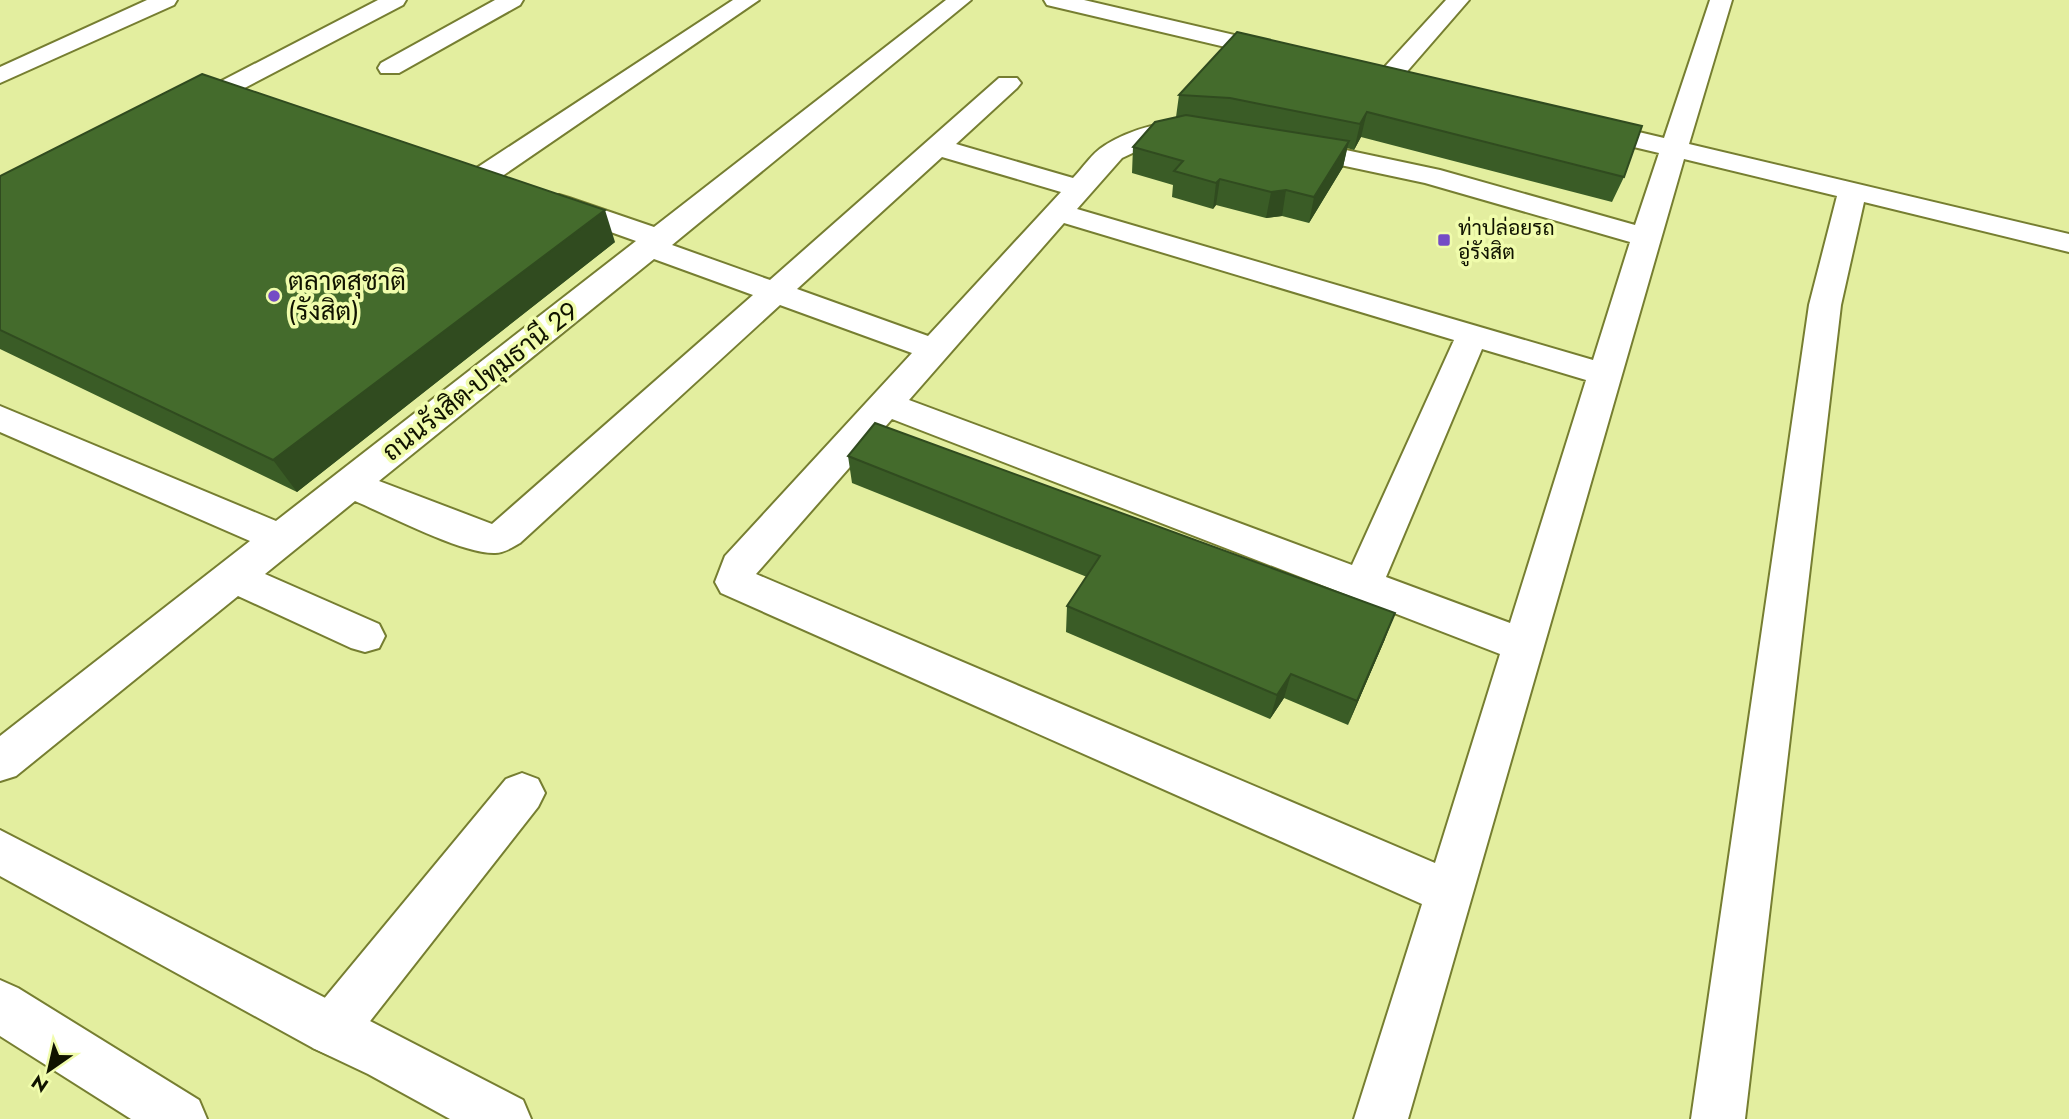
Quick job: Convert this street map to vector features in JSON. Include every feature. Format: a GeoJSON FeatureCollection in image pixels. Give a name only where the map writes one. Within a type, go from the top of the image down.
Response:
{"type":"FeatureCollection","features":[{"type":"Feature","properties":{"kind":"street"},"geometry":{"type":"LineString","coordinates":[[0,76],[166,0]]}},
{"type":"Feature","properties":{"kind":"street"},"geometry":{"type":"LineString","coordinates":[[163,121],[395,0]]}},
{"type":"Feature","properties":{"kind":"street"},"geometry":{"type":"LineString","coordinates":[[390,68],[513,0]]}},
{"type":"Feature","properties":{"kind":"street"},"geometry":{"type":"LineString","coordinates":[[748,0],[494,181],[933,349]]}},
{"type":"Feature","properties":{"kind":"street","name":"ถนนรังสิต-ปทุมธานี 29"},"geometry":{"type":"LineString","coordinates":[[0,762],[960,0]]}},
{"type":"Feature","properties":{"kind":"street"},"geometry":{"type":"LineString","coordinates":[[1055,0],[1158,15],[1308,60]]}},
{"type":"Feature","properties":{"kind":"street"},"geometry":{"type":"LineString","coordinates":[[1388,78],[1458,0]]}},
{"type":"Feature","properties":{"kind":"street"},"geometry":{"type":"LineString","coordinates":[[1381,1119],[1646,237],[1721,0]]}},
{"type":"Feature","properties":{"kind":"street"},"geometry":{"type":"LineString","coordinates":[[1362,72],[1414,85]]}},
{"type":"Feature","properties":{"kind":"street"},"geometry":{"type":"LineString","coordinates":[[350,484],[477,536],[496,539],[516,527],[1008,83]]}},
{"type":"Feature","properties":{"kind":"street"},"geometry":{"type":"LineString","coordinates":[[219,91],[257,102]]}},
{"type":"Feature","properties":{"kind":"street"},"geometry":{"type":"LineString","coordinates":[[1570,123],[2069,243]]}},
{"type":"Feature","properties":{"kind":"street"},"geometry":{"type":"LineString","coordinates":[[1226,134],[1183,130],[1150,135],[1112,152],[739,567],[735,582],[1451,893]]}},
{"type":"Feature","properties":{"kind":"street"},"geometry":{"type":"LineString","coordinates":[[1264,141],[1430,176],[1646,237]]}},
{"type":"Feature","properties":{"kind":"street"},"geometry":{"type":"LineString","coordinates":[[936,147],[1068,200],[1472,335],[1606,375]]}},
{"type":"Feature","properties":{"kind":"street"},"geometry":{"type":"LineString","coordinates":[[1718,1119],[1825,305],[1853,190]]}},
{"type":"Feature","properties":{"kind":"street"},"geometry":{"type":"LineString","coordinates":[[1363,584],[1472,335]]}},
{"type":"Feature","properties":{"kind":"street"},"geometry":{"type":"LineString","coordinates":[[885,404],[1525,646]]}},
{"type":"Feature","properties":{"kind":"street"},"geometry":{"type":"LineString","coordinates":[[0,418],[282,539]]}},
{"type":"Feature","properties":{"kind":"street"},"geometry":{"type":"LineString","coordinates":[[234,577],[365,636]]}},
{"type":"Feature","properties":{"kind":"street"},"geometry":{"type":"LineString","coordinates":[[331,1030],[522,793]]}},
{"type":"Feature","properties":{"kind":"street"},"geometry":{"type":"LineString","coordinates":[[0,852],[331,1030],[387,1055],[504,1119]]}},
{"type":"Feature","properties":{"kind":"street"},"geometry":{"type":"LineString","coordinates":[[0,1006],[180,1119]]}},
{"type":"Feature","properties":{"kind":"building"},"geometry":{"type":"Polygon","coordinates":[[[1237,32],[1642,126],[1624,177],[1367,112],[1360,124],[1230,98],[1179,95],[1237,32]]]}},
{"type":"Feature","properties":{"kind":"building","name":"ตลาดสุชาติ (รังสิต)"},"geometry":{"type":"Polygon","coordinates":[[[202,74],[605,210],[273,460],[0,330],[0,176],[202,74]]]}},
{"type":"Feature","properties":{"kind":"building"},"geometry":{"type":"Polygon","coordinates":[[[1186,115],[1349,141],[1314,197],[1286,190],[1271,192],[1220,179],[1216,183],[1174,171],[1183,161],[1133,147],[1155,122],[1186,115]]]}},
{"type":"Feature","properties":{"kind":"building"},"geometry":{"type":"Polygon","coordinates":[[[875,423],[1395,613],[1357,701],[1291,674],[1277,695],[1067,606],[1100,556],[848,456],[875,423]]]}},
{"type":"Feature","properties":{"kind":"place","name":"ท่าปล่อยรถ อู่รังสิต"},"geometry":{"type":"Point","coordinates":[1444,240]}},
{"type":"Feature","properties":{"kind":"place","name":"ตลาดสุชาติ (รังสิต)"},"geometry":{"type":"Point","coordinates":[274,296]}}]}
